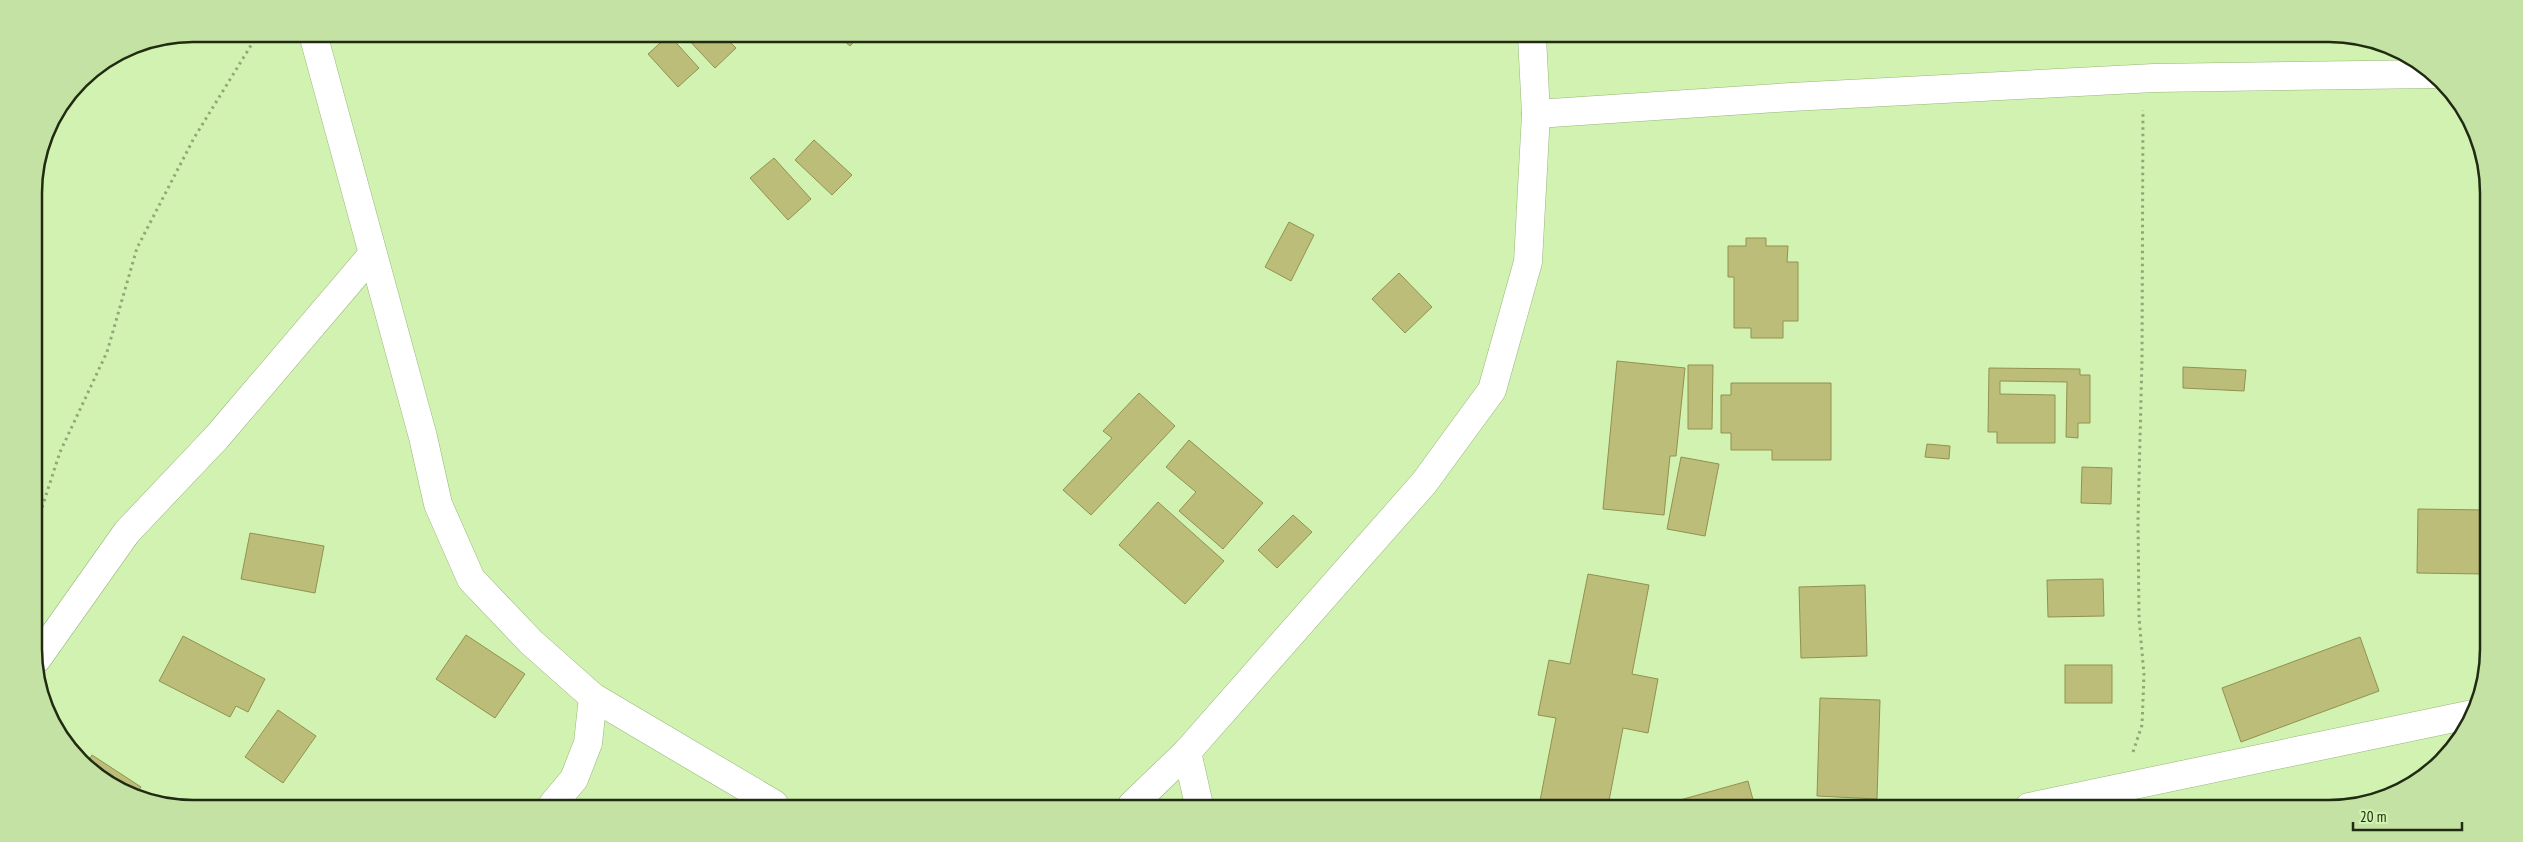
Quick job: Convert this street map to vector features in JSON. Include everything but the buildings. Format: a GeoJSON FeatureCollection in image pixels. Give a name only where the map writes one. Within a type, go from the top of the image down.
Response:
{"type":"FeatureCollection","features":[{"type":"Feature","properties":{"kind":"street"},"geometry":{"type":"LineString","coordinates":[[1138,800],[1187,752],[1424,483],[1492,390],[1528,262],[1536,114],[1532,42]]}},
{"type":"Feature","properties":{"kind":"street"},"geometry":{"type":"LineString","coordinates":[[315,43],[423,437],[438,504],[471,579],[531,642],[593,696],[767,800]]}},
{"type":"Feature","properties":{"kind":"street"},"geometry":{"type":"LineString","coordinates":[[1536,114],[1791,97],[2154,78],[2421,74]]}},
{"type":"Feature","properties":{"kind":"street"},"geometry":{"type":"LineString","coordinates":[[42,651],[127,532],[217,437],[372,255]]}},
{"type":"Feature","properties":{"kind":"street"},"geometry":{"type":"LineString","coordinates":[[557,800],[574,779],[588,743],[593,696]]}},
{"type":"Feature","properties":{"kind":"street"},"geometry":{"type":"LineString","coordinates":[[2067,799],[2465,716]]}},
{"type":"Feature","properties":{"kind":"street"},"geometry":{"type":"LineString","coordinates":[[1187,752],[1198,800]]}},
{"type":"Feature","properties":{"kind":"path"},"geometry":{"type":"LineString","coordinates":[[42,507],[60,452],[106,352],[137,248],[194,138],[252,43]]}},
{"type":"Feature","properties":{"kind":"path"},"geometry":{"type":"LineString","coordinates":[[2132,756],[2142,725],[2144,676],[2139,617],[2138,520],[2142,359],[2141,124],[2144,99],[2154,78]]}}]}
